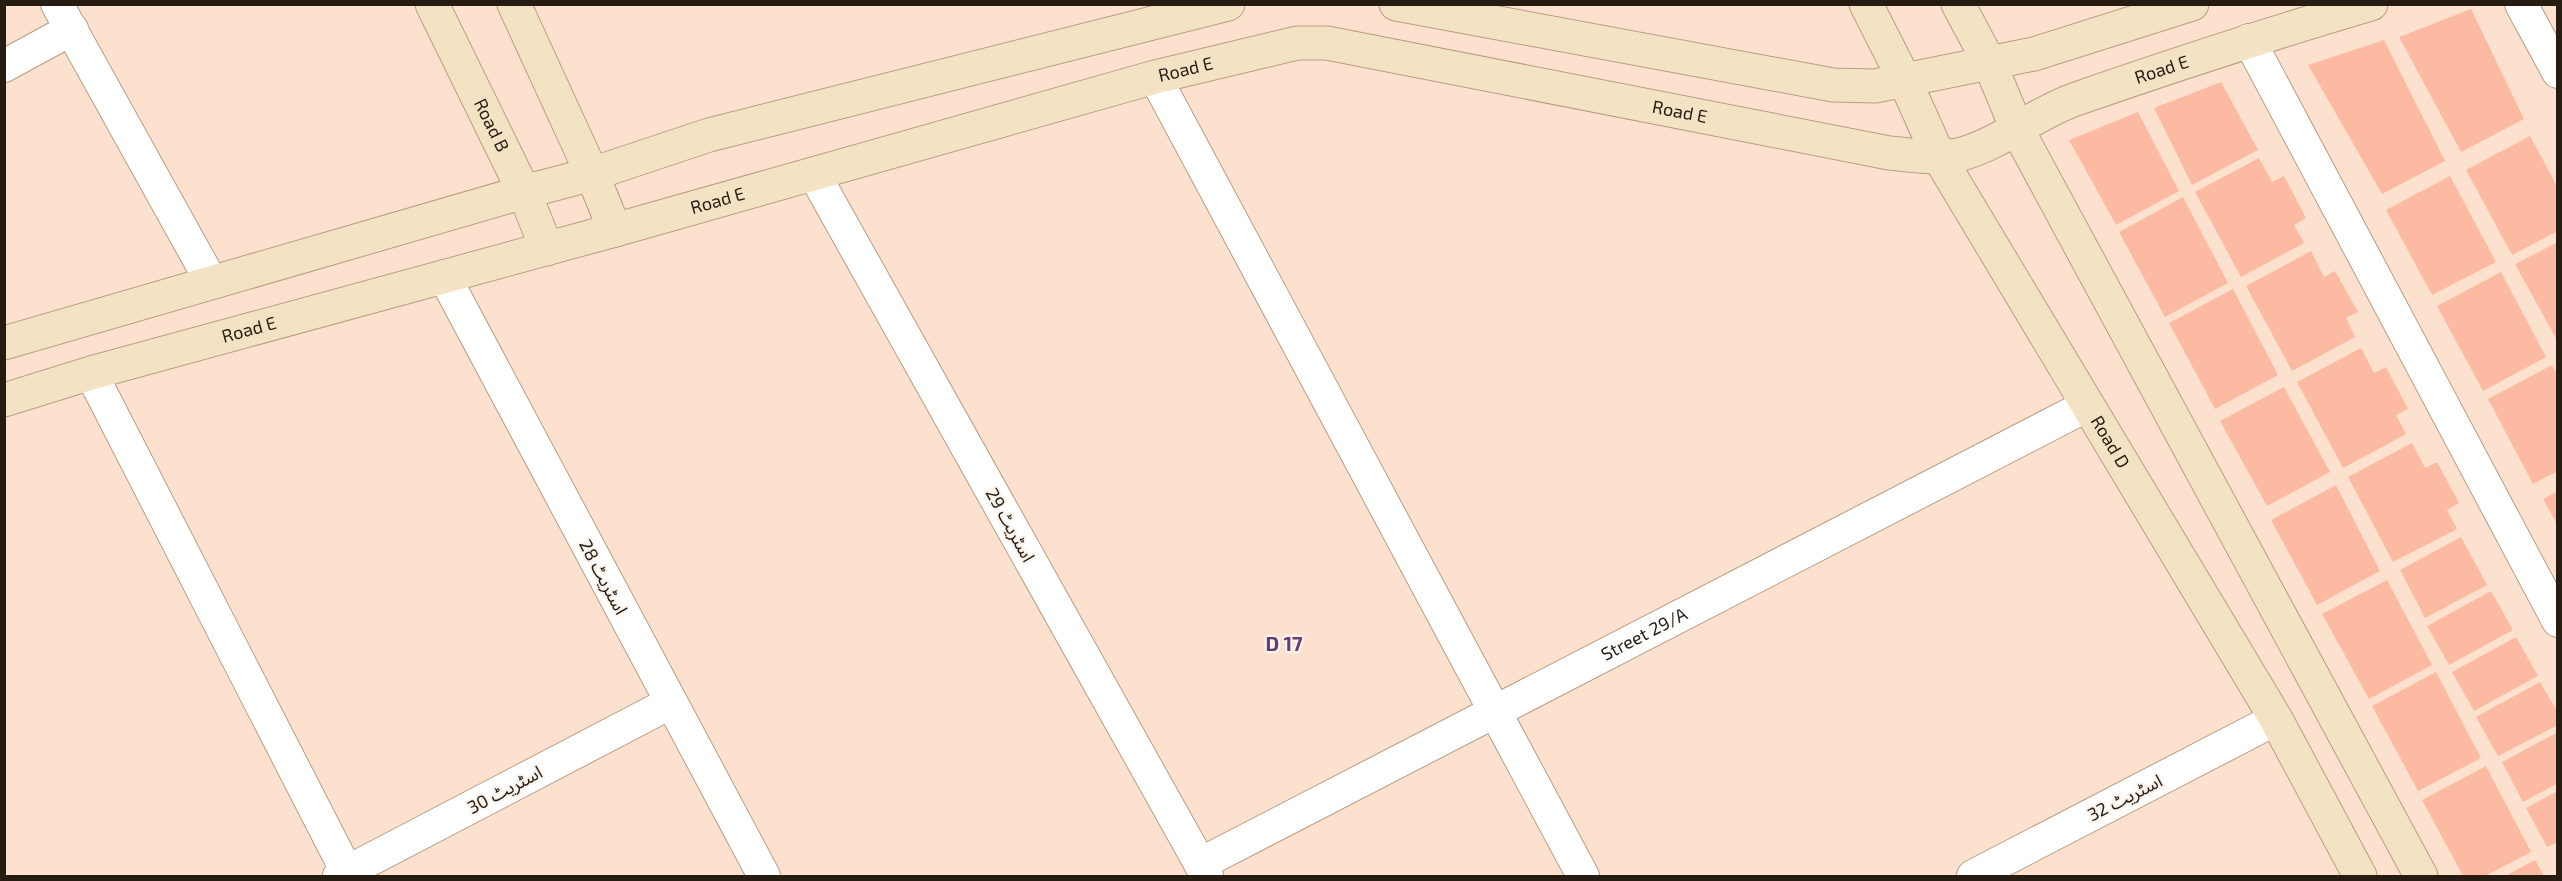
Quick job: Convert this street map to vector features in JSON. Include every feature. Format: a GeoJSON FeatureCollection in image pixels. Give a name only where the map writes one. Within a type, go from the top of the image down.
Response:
{"type":"FeatureCollection","features":[{"type":"Feature","properties":{"kind":"street","name":"Road B"},"geometry":{"type":"LineString","coordinates":[[432,4],[524,192],[547,249]]}},
{"type":"Feature","properties":{"kind":"street"},"geometry":{"type":"LineString","coordinates":[[514,4],[592,174],[615,230]]}},
{"type":"Feature","properties":{"kind":"street"},"geometry":{"type":"LineString","coordinates":[[4,343],[592,174],[709,135],[1228,4]]}},
{"type":"Feature","properties":{"kind":"street"},"geometry":{"type":"LineString","coordinates":[[1396,4],[1833,85],[1875,86],[2034,54],[2192,4]]}},
{"type":"Feature","properties":{"kind":"street","name":"Road D"},"geometry":{"type":"LineString","coordinates":[[1866,4],[1905,81],[1939,157],[2276,719],[2360,876]]}},
{"type":"Feature","properties":{"kind":"street"},"geometry":{"type":"LineString","coordinates":[[1958,4],[1990,64],[2017,129],[2421,876]]}},
{"type":"Feature","properties":{"kind":"street","name":"Road E"},"geometry":{"type":"LineString","coordinates":[[4,400],[91,373],[547,249],[1155,77],[1297,43],[1327,43],[1889,153],[1939,157],[1962,154],[2017,129],[2043,112],[2073,100],[2249,40],[2371,4]]}},
{"type":"Feature","properties":{"kind":"street"},"geometry":{"type":"LineString","coordinates":[[2521,4],[2558,72]]}},
{"type":"Feature","properties":{"kind":"street"},"geometry":{"type":"LineString","coordinates":[[4,66],[65,17],[212,284]]}},
{"type":"Feature","properties":{"kind":"street"},"geometry":{"type":"LineString","coordinates":[[2249,40],[2558,621]]}},
{"type":"Feature","properties":{"kind":"street"},"geometry":{"type":"LineString","coordinates":[[1155,77],[1583,876]]}},
{"type":"Feature","properties":{"kind":"street","name":"اسٹریٹ 29"},"geometry":{"type":"LineString","coordinates":[[814,174],[1203,870]]}},
{"type":"Feature","properties":{"kind":"street","name":"اسٹریٹ 28"},"geometry":{"type":"LineString","coordinates":[[444,276],[764,876]]}},
{"type":"Feature","properties":{"kind":"street"},"geometry":{"type":"LineString","coordinates":[[91,373],[343,874]]}},
{"type":"Feature","properties":{"kind":"street","name":"Street 29/A"},"geometry":{"type":"LineString","coordinates":[[1203,870],[1495,712],[2088,405]]}},
{"type":"Feature","properties":{"kind":"street","name":"اسٹریٹ 30"},"geometry":{"type":"LineString","coordinates":[[343,874],[670,703]]}},
{"type":"Feature","properties":{"kind":"street","name":"اسٹریٹ 32"},"geometry":{"type":"LineString","coordinates":[[1973,876],[2276,719]]}},
{"type":"Feature","properties":{"kind":"building"},"geometry":{"type":"Polygon","coordinates":[[[2471,9],[2524,119],[2461,152],[2399,37],[2471,9]]]}},
{"type":"Feature","properties":{"kind":"building"},"geometry":{"type":"Polygon","coordinates":[[[2384,40],[2445,161],[2382,194],[2308,65],[2384,40]]]}},
{"type":"Feature","properties":{"kind":"building"},"geometry":{"type":"Polygon","coordinates":[[[2221,82],[2258,150],[2192,185],[2154,108],[2221,82]]]}},
{"type":"Feature","properties":{"kind":"building"},"geometry":{"type":"Polygon","coordinates":[[[2138,112],[2179,191],[2116,225],[2069,140],[2138,112]]]}},
{"type":"Feature","properties":{"kind":"building"},"geometry":{"type":"Polygon","coordinates":[[[2530,136],[2558,188],[2558,231],[2512,255],[2466,170],[2530,136]]]}},
{"type":"Feature","properties":{"kind":"building"},"geometry":{"type":"Polygon","coordinates":[[[2259,158],[2272,182],[2284,176],[2306,218],[2294,225],[2304,243],[2241,277],[2195,192],[2259,158]]]}},
{"type":"Feature","properties":{"kind":"building"},"geometry":{"type":"Polygon","coordinates":[[[2450,176],[2496,262],[2432,295],[2386,210],[2450,176]]]}},
{"type":"Feature","properties":{"kind":"building"},"geometry":{"type":"Polygon","coordinates":[[[2183,197],[2228,283],[2165,317],[2119,232],[2183,197]]]}},
{"type":"Feature","properties":{"kind":"building"},"geometry":{"type":"Polygon","coordinates":[[[2558,242],[2558,342],[2515,264],[2558,242]]]}},
{"type":"Feature","properties":{"kind":"building"},"geometry":{"type":"Polygon","coordinates":[[[2311,251],[2324,277],[2335,271],[2358,312],[2346,318],[2355,337],[2292,371],[2246,286],[2311,251]]]}},
{"type":"Feature","properties":{"kind":"building"},"geometry":{"type":"Polygon","coordinates":[[[2501,272],[2546,357],[2483,391],[2437,306],[2501,272]]]}},
{"type":"Feature","properties":{"kind":"building"},"geometry":{"type":"Polygon","coordinates":[[[2233,289],[2278,375],[2215,409],[2169,323],[2233,289]]]}},
{"type":"Feature","properties":{"kind":"building"},"geometry":{"type":"Polygon","coordinates":[[[2361,348],[2374,373],[2386,367],[2408,409],[2396,415],[2406,434],[2343,468],[2297,382],[2361,348]]]}},
{"type":"Feature","properties":{"kind":"building"},"geometry":{"type":"Polygon","coordinates":[[[2552,365],[2558,376],[2558,471],[2533,484],[2488,399],[2552,365]]]}},
{"type":"Feature","properties":{"kind":"building"},"geometry":{"type":"Polygon","coordinates":[[[2284,387],[2330,472],[2267,506],[2220,421],[2284,387]]]}},
{"type":"Feature","properties":{"kind":"building"},"geometry":{"type":"Polygon","coordinates":[[[2412,443],[2425,468],[2437,462],[2459,503],[2447,510],[2457,529],[2393,562],[2348,477],[2412,443]]]}},
{"type":"Feature","properties":{"kind":"building"},"geometry":{"type":"Polygon","coordinates":[[[2336,485],[2380,571],[2317,605],[2271,520],[2336,485]]]}},
{"type":"Feature","properties":{"kind":"building"},"geometry":{"type":"Polygon","coordinates":[[[2558,491],[2558,526],[2543,499],[2558,491]]]}},
{"type":"Feature","properties":{"kind":"building"},"geometry":{"type":"Polygon","coordinates":[[[2461,537],[2487,585],[2425,618],[2400,570],[2461,537]]]}},
{"type":"Feature","properties":{"kind":"building"},"geometry":{"type":"Polygon","coordinates":[[[2387,580],[2432,665],[2369,699],[2322,614],[2387,580]]]}},
{"type":"Feature","properties":{"kind":"building"},"geometry":{"type":"Polygon","coordinates":[[[2491,591],[2513,630],[2449,665],[2427,626],[2491,591]]]}},
{"type":"Feature","properties":{"kind":"building"},"geometry":{"type":"Polygon","coordinates":[[[2516,637],[2538,676],[2474,711],[2452,672],[2516,637]]]}},
{"type":"Feature","properties":{"kind":"building"},"geometry":{"type":"Polygon","coordinates":[[[2436,672],[2481,758],[2418,791],[2372,706],[2436,672]]]}},
{"type":"Feature","properties":{"kind":"building"},"geometry":{"type":"Polygon","coordinates":[[[2540,682],[2558,713],[2558,725],[2498,756],[2476,717],[2540,682]]]}},
{"type":"Feature","properties":{"kind":"building"},"geometry":{"type":"Polygon","coordinates":[[[2558,732],[2558,783],[2523,802],[2502,762],[2558,732]]]}},
{"type":"Feature","properties":{"kind":"building"},"geometry":{"type":"Polygon","coordinates":[[[2486,766],[2531,852],[2485,876],[2463,876],[2422,800],[2486,766]]]}},
{"type":"Feature","properties":{"kind":"building"},"geometry":{"type":"Polygon","coordinates":[[[2558,791],[2558,842],[2547,847],[2526,808],[2558,791]]]}},
{"type":"Feature","properties":{"kind":"building"},"geometry":{"type":"Polygon","coordinates":[[[2535,860],[2544,876],[2505,876],[2535,860]]]}},
{"type":"Feature","properties":{"kind":"district","name":"D 17"},"geometry":{"type":"Point","coordinates":[1284,644]}}]}
